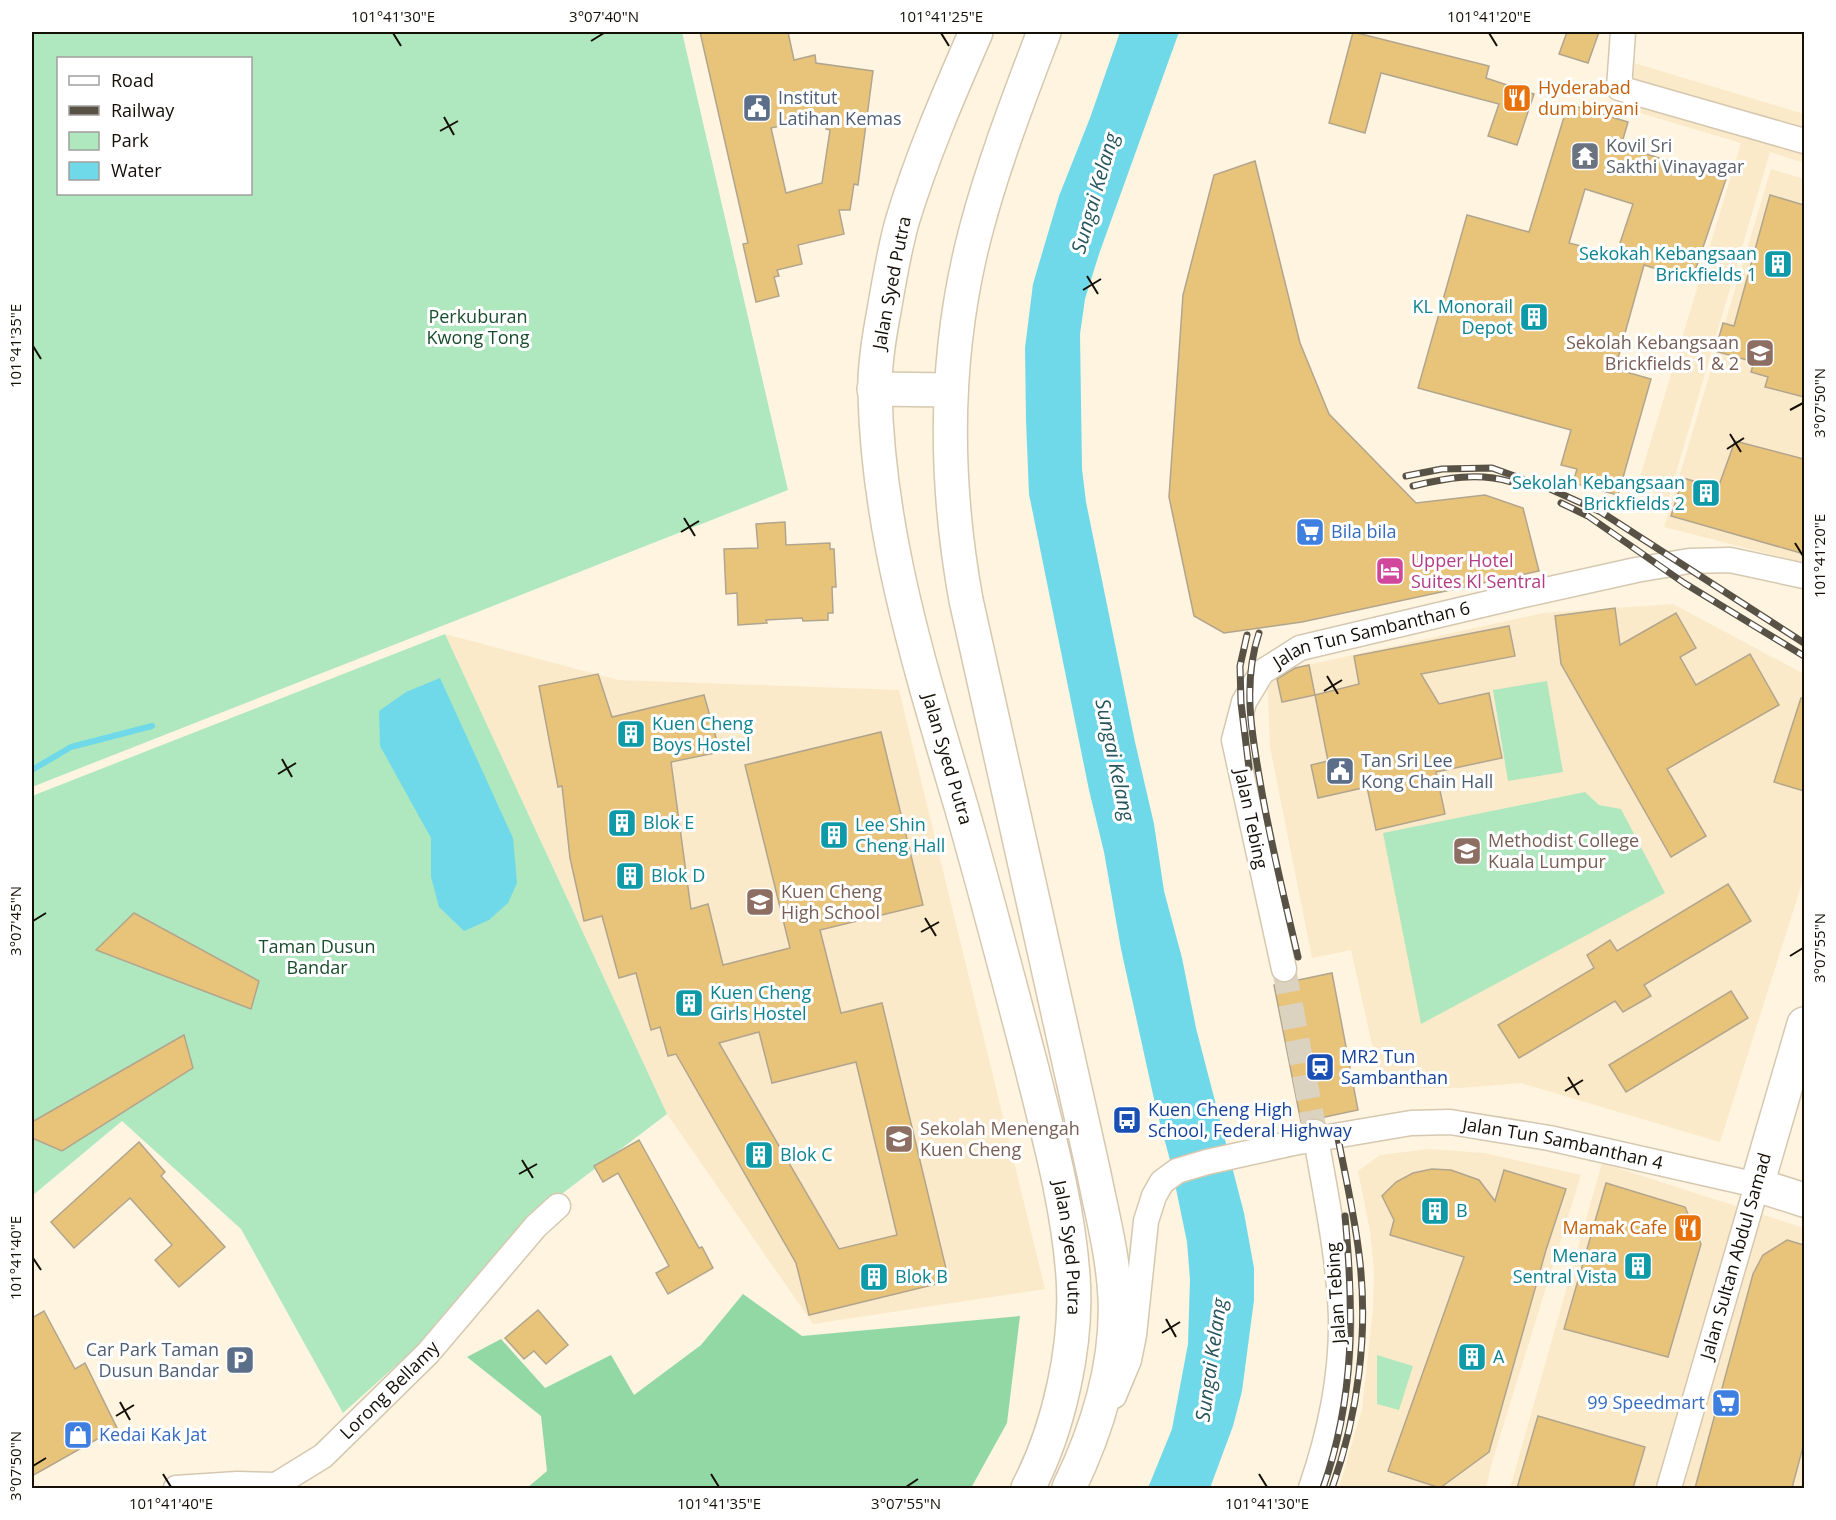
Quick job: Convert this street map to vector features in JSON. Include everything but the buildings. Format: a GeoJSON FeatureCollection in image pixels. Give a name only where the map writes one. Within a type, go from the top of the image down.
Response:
{"type":"FeatureCollection","features":[{"type":"Feature","properties":{"kind":"main road","name":"Jalan Syed Putra"},"geometry":{"type":"LineString","coordinates":[[976,32],[924,156],[901,225],[881,327],[874,389],[890,536],[917,655],[984,886],[1034,1077],[1061,1191],[1069,1246],[1073,1278],[1066,1373],[1057,1414],[1040,1464],[1028,1488]]}},
{"type":"Feature","properties":{"kind":"main road","name":"Jalan Syed Putra"},"geometry":{"type":"LineString","coordinates":[[1044,32],[1002,147],[975,236],[959,317],[951,390],[950,459],[957,555],[963,589],[1094,1174],[1112,1268],[1115,1321],[1107,1380],[1096,1423],[1069,1488]]}},
{"type":"Feature","properties":{"kind":"main road"},"geometry":{"type":"LineString","coordinates":[[874,389],[951,390]]}},
{"type":"Feature","properties":{"kind":"main road","name":"Jalan Sultan Abdul Samad"},"geometry":{"type":"LineString","coordinates":[[1757,1185],[1804,1024]]}},
{"type":"Feature","properties":{"kind":"main road","name":"Jalan Tun Sambanthan 4"},"geometry":{"type":"LineString","coordinates":[[1757,1185],[1804,1200]]}},
{"type":"Feature","properties":{"kind":"street"},"geometry":{"type":"LineString","coordinates":[[1623,32],[1620,88],[1804,141]]}},
{"type":"Feature","properties":{"kind":"street","name":"Jalan Tun Sambanthan 6"},"geometry":{"type":"LineString","coordinates":[[1234,740],[1244,702],[1262,672],[1300,648],[1519,596],[1636,570],[1689,561],[1730,560],[1804,576]]}},
{"type":"Feature","properties":{"kind":"street","name":"Jalan Tebing"},"geometry":{"type":"LineString","coordinates":[[1234,740],[1284,969]]}},
{"type":"Feature","properties":{"kind":"street","name":"Jalan Tun Sambanthan 4"},"geometry":{"type":"LineString","coordinates":[[1096,1423],[1117,1393],[1129,1360],[1142,1271],[1146,1221],[1154,1196],[1162,1182],[1177,1171],[1308,1138],[1411,1123],[1450,1122],[1549,1138],[1757,1185]]}},
{"type":"Feature","properties":{"kind":"street","name":"Jalan Tebing"},"geometry":{"type":"LineString","coordinates":[[1308,1138],[1329,1205],[1338,1281],[1341,1338],[1331,1421],[1311,1488]]}},
{"type":"Feature","properties":{"kind":"street","name":"Jalan Sultan Abdul Samad"},"geometry":{"type":"LineString","coordinates":[[1669,1488],[1757,1185]]}},
{"type":"Feature","properties":{"kind":"street","name":"Lorong Bellamy"},"geometry":{"type":"LineString","coordinates":[[176,1488],[237,1484],[276,1485],[323,1456],[428,1353],[536,1226],[558,1206]]}},
{"type":"Feature","properties":{"kind":"shaded area"},"geometry":{"type":"Polygon","coordinates":[[[1634,63],[1804,114],[1804,163],[1770,152],[1669,497],[1637,487],[1741,143],[1620,107],[1634,63]]]}},
{"type":"Feature","properties":{"kind":"shaded area","name":"Sekolah Kebangsaan Brickfields 1 & 2"},"geometry":{"type":"Polygon","coordinates":[[[1771,169],[1804,179],[1804,563],[1664,527],[1771,169]]]}},
{"type":"Feature","properties":{"kind":"shaded area"},"geometry":{"type":"Polygon","coordinates":[[[1673,604],[1804,674],[1804,877],[1720,1142],[1521,1083],[1460,1088],[1389,1088],[1380,1081],[1351,950],[1312,958],[1270,747],[1267,674],[1543,613],[1673,604]]]}},
{"type":"Feature","properties":{"kind":"shaded area","name":"Kuen Cheng High School"},"geometry":{"type":"Polygon","coordinates":[[[445,634],[618,680],[899,690],[1045,1289],[813,1324],[667,1114],[445,634]]]}},
{"type":"Feature","properties":{"kind":"shaded area"},"geometry":{"type":"Polygon","coordinates":[[[1429,1149],[1485,1153],[1581,1175],[1492,1462],[1486,1488],[1339,1488],[1362,1409],[1373,1309],[1374,1271],[1370,1231],[1358,1171],[1380,1155],[1429,1149]]]}},
{"type":"Feature","properties":{"kind":"shaded area"},"geometry":{"type":"Polygon","coordinates":[[[1602,1163],[1804,1228],[1804,1488],[1510,1488],[1602,1163]]]}},
{"type":"Feature","properties":{"kind":"green space","name":"Perkuburan Kwong Tong"},"geometry":{"type":"Polygon","coordinates":[[[32,32],[682,32],[788,490],[32,787],[32,32]]]}},
{"type":"Feature","properties":{"kind":"green space","name":"Taman Dusun Bandar"},"geometry":{"type":"Polygon","coordinates":[[[445,634],[667,1114],[563,1193],[412,1351],[343,1413],[241,1229],[122,1121],[32,1196],[32,796],[445,634]]]}},
{"type":"Feature","properties":{"kind":"green space"},"geometry":{"type":"Polygon","coordinates":[[[1547,681],[1563,772],[1508,781],[1493,690],[1547,681]]]}},
{"type":"Feature","properties":{"kind":"green space"},"geometry":{"type":"Polygon","coordinates":[[[1585,792],[1599,805],[1621,809],[1665,893],[1421,1024],[1383,833],[1585,792]]]}},
{"type":"Feature","properties":{"kind":"green space"},"geometry":{"type":"Polygon","coordinates":[[[743,1294],[802,1336],[1020,1316],[1007,1423],[971,1488],[527,1488],[547,1471],[541,1416],[467,1357],[501,1339],[545,1388],[611,1355],[634,1395],[701,1345],[743,1294]]]}},
{"type":"Feature","properties":{"kind":"green space"},"geometry":{"type":"Polygon","coordinates":[[[1377,1355],[1413,1366],[1399,1410],[1377,1404],[1377,1355]]]}},
{"type":"Feature","properties":{"kind":"water","name":"Sungai Kelang"},"geometry":{"type":"Polygon","coordinates":[[[1120,32],[1179,32],[1085,299],[1080,334],[1082,469],[1086,502],[1154,824],[1164,891],[1182,958],[1196,1028],[1244,1213],[1254,1268],[1254,1300],[1242,1391],[1233,1426],[1210,1488],[1148,1488],[1172,1429],[1188,1344],[1190,1279],[1187,1242],[1121,949],[1104,852],[1089,790],[1029,494],[1025,348],[1033,284],[1059,196],[1090,118],[1120,32]]]}},
{"type":"Feature","properties":{"kind":"water"},"geometry":{"type":"Polygon","coordinates":[[[440,678],[513,838],[517,883],[508,903],[489,920],[464,931],[439,907],[431,877],[431,838],[380,746],[379,711],[406,692],[440,678]]]}},
{"type":"Feature","properties":{"kind":"waterway"},"geometry":{"type":"LineString","coordinates":[[32,770],[71,747],[152,726]]}},
{"type":"Feature","properties":{"kind":"tunnel"},"geometry":{"type":"LineString","coordinates":[[1284,969],[1315,1132]]}},
{"type":"Feature","properties":{"kind":"railway"},"geometry":{"type":"LineString","coordinates":[[1406,476],[1442,469],[1492,468],[1548,488],[1601,512],[1804,643]]}},
{"type":"Feature","properties":{"kind":"railway"},"geometry":{"type":"LineString","coordinates":[[1413,486],[1462,477],[1486,477],[1511,482]]}},
{"type":"Feature","properties":{"kind":"railway"},"geometry":{"type":"LineString","coordinates":[[1561,503],[1588,516],[1684,583],[1804,656]]}},
{"type":"Feature","properties":{"kind":"railway"},"geometry":{"type":"LineString","coordinates":[[1259,633],[1251,671],[1252,729],[1269,830],[1298,957]]}},
{"type":"Feature","properties":{"kind":"railway"},"geometry":{"type":"LineString","coordinates":[[1247,635],[1240,666],[1241,703],[1249,768]]}},
{"type":"Feature","properties":{"kind":"railway"},"geometry":{"type":"LineString","coordinates":[[1332,1488],[1349,1432],[1355,1402],[1363,1313],[1357,1238],[1336,1128]]}},
{"type":"Feature","properties":{"kind":"railway"},"geometry":{"type":"LineString","coordinates":[[1323,1488],[1334,1454],[1341,1420],[1349,1354],[1350,1286],[1345,1216]]}},
{"type":"Feature","properties":{"kind":"place","name":"Hyderabad dum biryani"},"geometry":{"type":"Point","coordinates":[1517,98]}},
{"type":"Feature","properties":{"kind":"place","name":"Institut Latihan Kemas"},"geometry":{"type":"Point","coordinates":[757,108]}},
{"type":"Feature","properties":{"kind":"place","name":"Kovil Sri Sakthi Vinayagar"},"geometry":{"type":"Point","coordinates":[1585,156]}},
{"type":"Feature","properties":{"kind":"place","name":"Sekokah Kebangsaan Brickfields 1"},"geometry":{"type":"Point","coordinates":[1778,264]}},
{"type":"Feature","properties":{"kind":"place","name":"KL Monorail Depot"},"geometry":{"type":"Point","coordinates":[1534,317]}},
{"type":"Feature","properties":{"kind":"place","name":"Sekolah Kebangsaan Brickfields 1 & 2"},"geometry":{"type":"Point","coordinates":[1760,353]}},
{"type":"Feature","properties":{"kind":"place","name":"Sekolah Kebangsaan Brickfields 2"},"geometry":{"type":"Point","coordinates":[1706,493]}},
{"type":"Feature","properties":{"kind":"place","name":"Bila bila"},"geometry":{"type":"Point","coordinates":[1310,532]}},
{"type":"Feature","properties":{"kind":"place","name":"Upper Hotel Suites Kl Sentral"},"geometry":{"type":"Point","coordinates":[1390,571]}},
{"type":"Feature","properties":{"kind":"place","name":"Kuen Cheng Boys Hostel"},"geometry":{"type":"Point","coordinates":[631,734]}},
{"type":"Feature","properties":{"kind":"place","name":"Tan Sri Lee Kong Chain Hall"},"geometry":{"type":"Point","coordinates":[1340,771]}},
{"type":"Feature","properties":{"kind":"place","name":"Blok E"},"geometry":{"type":"Point","coordinates":[622,823]}},
{"type":"Feature","properties":{"kind":"place","name":"Lee Shin Cheng Hall"},"geometry":{"type":"Point","coordinates":[834,835]}},
{"type":"Feature","properties":{"kind":"place","name":"Methodist College Kuala Lumpur"},"geometry":{"type":"Point","coordinates":[1467,851]}},
{"type":"Feature","properties":{"kind":"place","name":"Blok D"},"geometry":{"type":"Point","coordinates":[630,876]}},
{"type":"Feature","properties":{"kind":"place","name":"Kuen Cheng High School"},"geometry":{"type":"Point","coordinates":[760,902]}},
{"type":"Feature","properties":{"kind":"place","name":"Kuen Cheng Girls Hostel"},"geometry":{"type":"Point","coordinates":[689,1003]}},
{"type":"Feature","properties":{"kind":"place","name":"MR2 Tun Sambanthan"},"geometry":{"type":"Point","coordinates":[1320,1067]}},
{"type":"Feature","properties":{"kind":"place","name":"Kuen Cheng High School, Federal Highway"},"geometry":{"type":"Point","coordinates":[1127,1120]}},
{"type":"Feature","properties":{"kind":"place","name":"Sekolah Menengah Kuen Cheng"},"geometry":{"type":"Point","coordinates":[899,1139]}},
{"type":"Feature","properties":{"kind":"place","name":"Blok C"},"geometry":{"type":"Point","coordinates":[759,1155]}},
{"type":"Feature","properties":{"kind":"place","name":"B"},"geometry":{"type":"Point","coordinates":[1435,1211]}},
{"type":"Feature","properties":{"kind":"place","name":"Mamak Cafe"},"geometry":{"type":"Point","coordinates":[1688,1228]}},
{"type":"Feature","properties":{"kind":"place","name":"Menara Sentral Vista"},"geometry":{"type":"Point","coordinates":[1638,1266]}},
{"type":"Feature","properties":{"kind":"place","name":"Blok B"},"geometry":{"type":"Point","coordinates":[874,1277]}},
{"type":"Feature","properties":{"kind":"place","name":"A"},"geometry":{"type":"Point","coordinates":[1472,1357]}},
{"type":"Feature","properties":{"kind":"place","name":"Car Park Taman Dusun Bandar"},"geometry":{"type":"Point","coordinates":[240,1360]}},
{"type":"Feature","properties":{"kind":"place","name":"99 Speedmart"},"geometry":{"type":"Point","coordinates":[1726,1403]}},
{"type":"Feature","properties":{"kind":"place","name":"Kedai Kak Jat"},"geometry":{"type":"Point","coordinates":[78,1435]}}]}
